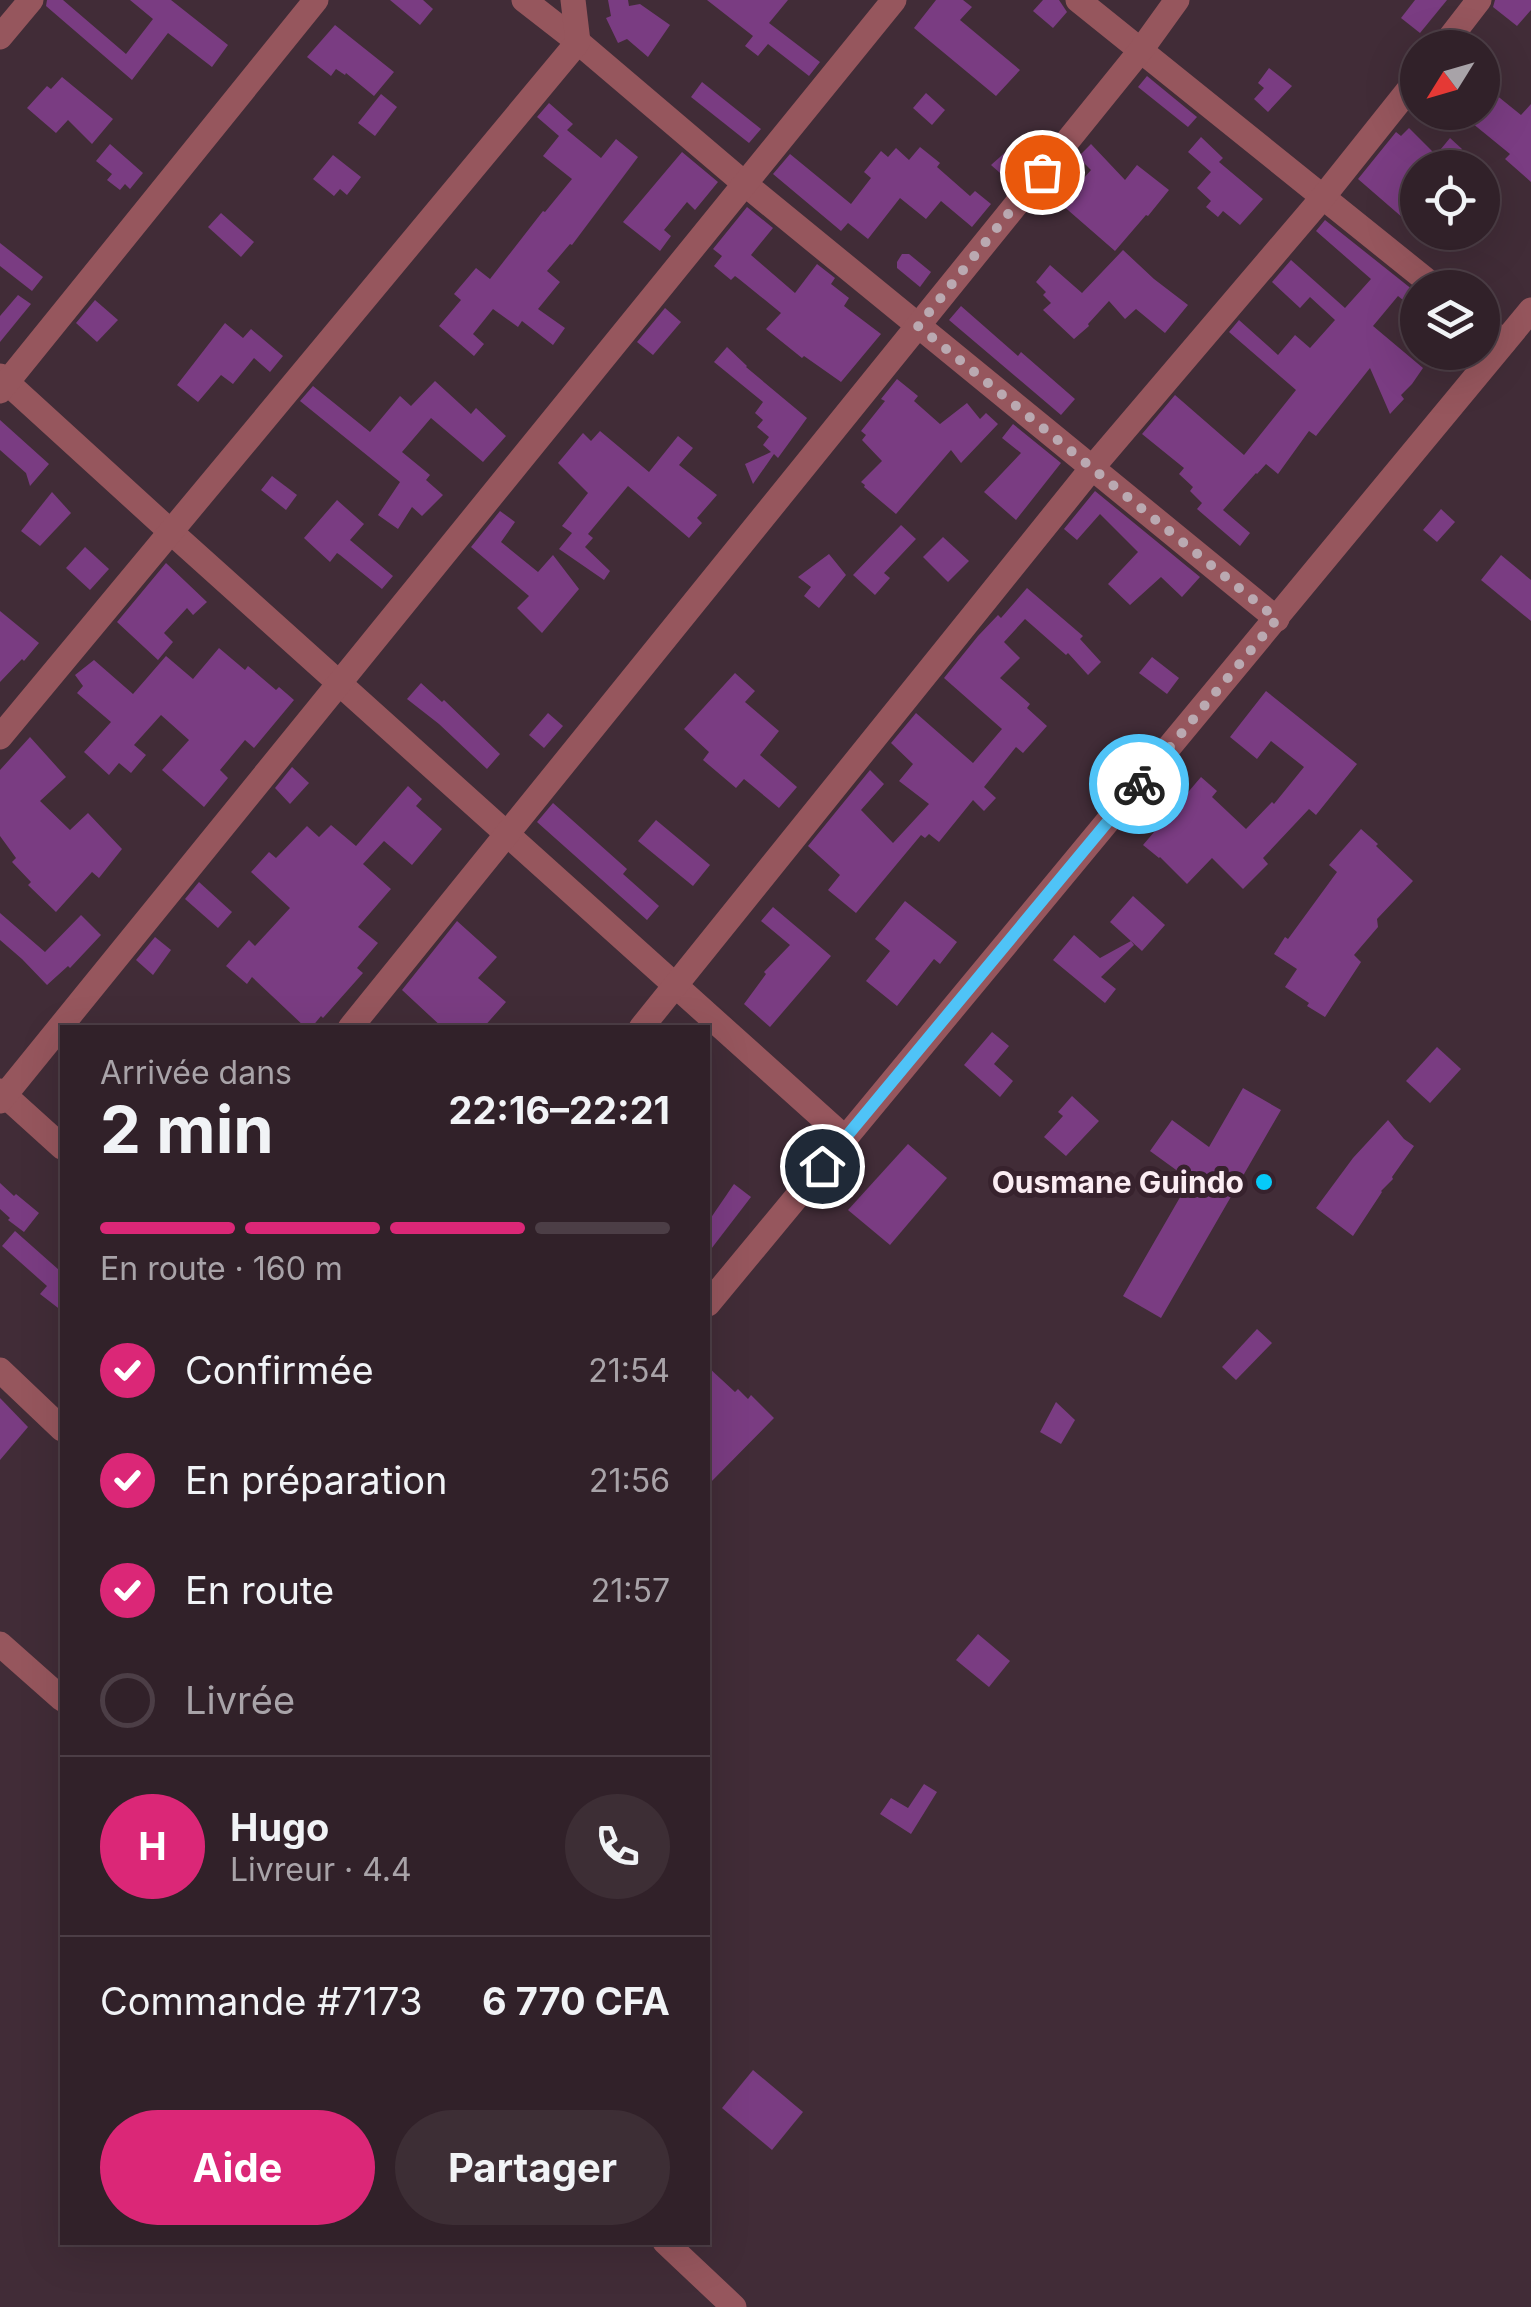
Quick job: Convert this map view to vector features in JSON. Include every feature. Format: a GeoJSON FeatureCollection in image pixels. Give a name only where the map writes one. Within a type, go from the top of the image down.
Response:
{"type":"FeatureCollection","features":[{"type":"Feature","properties":{"kind":"street"},"geometry":{"type":"LineString","coordinates":[[0,37],[31,0]]}},
{"type":"Feature","properties":{"kind":"street"},"geometry":{"type":"LineString","coordinates":[[316,0],[2,383],[845,1138]]}},
{"type":"Feature","properties":{"kind":"street"},"geometry":{"type":"LineString","coordinates":[[524,0],[1277,619]]}},
{"type":"Feature","properties":{"kind":"street"},"geometry":{"type":"LineString","coordinates":[[0,737],[578,42],[573,0]]}},
{"type":"Feature","properties":{"kind":"street"},"geometry":{"type":"LineString","coordinates":[[60,1025],[894,0]]}},
{"type":"Feature","properties":{"kind":"street"},"geometry":{"type":"LineString","coordinates":[[1078,0],[1414,270]]}},
{"type":"Feature","properties":{"kind":"street"},"geometry":{"type":"LineString","coordinates":[[352,1025],[1178,0]]}},
{"type":"Feature","properties":{"kind":"street"},"geometry":{"type":"LineString","coordinates":[[1456,30],[1479,0]]}},
{"type":"Feature","properties":{"kind":"street"},"geometry":{"type":"LineString","coordinates":[[644,1025],[1092,468],[1400,101]]}},
{"type":"Feature","properties":{"kind":"street"},"geometry":{"type":"LineString","coordinates":[[710,1302],[1531,310]]}},
{"type":"Feature","properties":{"kind":"street"},"geometry":{"type":"LineString","coordinates":[[1500,339],[1504,342]]}},
{"type":"Feature","properties":{"kind":"street"},"geometry":{"type":"LineString","coordinates":[[60,1025],[2,1096],[60,1145]]}},
{"type":"Feature","properties":{"kind":"street"},"geometry":{"type":"LineString","coordinates":[[0,1370],[60,1427]]}},
{"type":"Feature","properties":{"kind":"street"},"geometry":{"type":"LineString","coordinates":[[0,1644],[60,1697]]}},
{"type":"Feature","properties":{"kind":"street"},"geometry":{"type":"LineString","coordinates":[[668,2245],[734,2307]]}},
{"type":"Feature","properties":{"kind":"building"},"geometry":{"type":"Polygon","coordinates":[[[47,0],[63,0],[126,54],[153,19],[130,0],[171,0],[228,45],[212,67],[168,33],[132,80],[46,6],[47,0]]]}},
{"type":"Feature","properties":{"kind":"building"},"geometry":{"type":"Polygon","coordinates":[[[390,0],[423,0],[433,9],[420,25],[390,0]]]}},
{"type":"Feature","properties":{"kind":"building"},"geometry":{"type":"Polygon","coordinates":[[[608,0],[628,0],[629,6],[640,4],[670,25],[648,57],[627,39],[618,43],[606,18],[611,16],[608,0]]]}},
{"type":"Feature","properties":{"kind":"building"},"geometry":{"type":"Polygon","coordinates":[[[707,0],[788,0],[769,23],[820,62],[809,76],[768,44],[758,56],[745,46],[753,36],[707,0]]]}},
{"type":"Feature","properties":{"kind":"building"},"geometry":{"type":"Polygon","coordinates":[[[936,0],[963,0],[972,7],[960,20],[1020,70],[996,96],[914,28],[936,0]]]}},
{"type":"Feature","properties":{"kind":"building"},"geometry":{"type":"Polygon","coordinates":[[[1043,0],[1059,0],[1067,12],[1053,28],[1033,11],[1043,0]]]}},
{"type":"Feature","properties":{"kind":"building"},"geometry":{"type":"Polygon","coordinates":[[[1415,0],[1447,0],[1422,30],[1416,30],[1401,18],[1415,0]]]}},
{"type":"Feature","properties":{"kind":"building"},"geometry":{"type":"Polygon","coordinates":[[[1495,0],[1531,0],[1531,10],[1517,26],[1493,7],[1495,0]]]}},
{"type":"Feature","properties":{"kind":"building"},"geometry":{"type":"Polygon","coordinates":[[[335,25],[394,72],[374,96],[346,73],[336,69],[331,76],[307,57],[335,25]]]}},
{"type":"Feature","properties":{"kind":"building"},"geometry":{"type":"Polygon","coordinates":[[[1269,68],[1292,86],[1268,112],[1254,99],[1264,88],[1258,83],[1269,68]]]}},
{"type":"Feature","properties":{"kind":"building"},"geometry":{"type":"Polygon","coordinates":[[[1147,76],[1197,117],[1188,127],[1138,87],[1147,76]]]}},
{"type":"Feature","properties":{"kind":"building"},"geometry":{"type":"Polygon","coordinates":[[[62,77],[113,119],[92,144],[68,120],[56,133],[27,108],[47,86],[51,89],[62,77]]]}},
{"type":"Feature","properties":{"kind":"building"},"geometry":{"type":"Polygon","coordinates":[[[702,82],[761,129],[749,143],[691,97],[702,82]]]}},
{"type":"Feature","properties":{"kind":"building"},"geometry":{"type":"Polygon","coordinates":[[[926,93],[945,110],[932,125],[913,108],[926,93]]]}},
{"type":"Feature","properties":{"kind":"building"},"geometry":{"type":"Polygon","coordinates":[[[381,94],[397,107],[375,136],[358,123],[381,94]]]}},
{"type":"Feature","properties":{"kind":"building"},"geometry":{"type":"Polygon","coordinates":[[[1500,98],[1521,115],[1531,104],[1531,182],[1505,159],[1510,154],[1481,130],[1500,130],[1500,98]]]}},
{"type":"Feature","properties":{"kind":"building"},"geometry":{"type":"Polygon","coordinates":[[[549,103],[573,124],[567,130],[601,158],[616,139],[638,157],[572,245],[547,271],[560,282],[538,309],[565,328],[553,345],[522,321],[518,327],[493,309],[473,334],[484,344],[474,356],[439,326],[461,300],[454,294],[476,268],[490,279],[572,179],[543,156],[559,136],[537,117],[549,103]]]}},
{"type":"Feature","properties":{"kind":"building"},"geometry":{"type":"Polygon","coordinates":[[[1411,130],[1431,150],[1400,150],[1400,215],[1358,179],[1396,132],[1401,136],[1411,130]]]}},
{"type":"Feature","properties":{"kind":"building"},"geometry":{"type":"Polygon","coordinates":[[[1201,137],[1223,158],[1219,162],[1263,199],[1240,225],[1223,211],[1218,217],[1206,207],[1211,201],[1197,188],[1211,172],[1188,152],[1201,137]]]}},
{"type":"Feature","properties":{"kind":"building"},"geometry":{"type":"Polygon","coordinates":[[[1450,138],[1461,150],[1440,150],[1450,138]]]}},
{"type":"Feature","properties":{"kind":"building"},"geometry":{"type":"Polygon","coordinates":[[[1019,140],[1033,155],[1008,180],[991,165],[1019,140]]]}},
{"type":"Feature","properties":{"kind":"building"},"geometry":{"type":"Polygon","coordinates":[[[110,144],[143,173],[130,189],[125,184],[120,190],[107,180],[112,174],[96,161],[110,144]]]}},
{"type":"Feature","properties":{"kind":"building"},"geometry":{"type":"Polygon","coordinates":[[[1091,144],[1125,180],[1137,165],[1169,190],[1115,251],[1061,204],[1091,170],[1078,157],[1091,144]]]}},
{"type":"Feature","properties":{"kind":"building"},"geometry":{"type":"Polygon","coordinates":[[[920,147],[970,196],[975,191],[991,204],[972,227],[941,201],[926,219],[900,198],[868,239],[848,223],[841,231],[773,174],[790,154],[851,204],[871,178],[864,172],[881,151],[888,157],[896,148],[909,160],[920,147]]]}},
{"type":"Feature","properties":{"kind":"building"},"geometry":{"type":"Polygon","coordinates":[[[682,152],[718,182],[695,210],[687,202],[664,230],[671,236],[660,251],[623,222],[682,152]]]}},
{"type":"Feature","properties":{"kind":"building"},"geometry":{"type":"Polygon","coordinates":[[[333,155],[361,177],[347,195],[340,189],[334,196],[313,179],[333,155]]]}},
{"type":"Feature","properties":{"kind":"building"},"geometry":{"type":"Polygon","coordinates":[[[747,207],[773,228],[751,255],[795,293],[817,264],[835,278],[831,284],[849,298],[844,306],[881,334],[841,382],[766,329],[781,313],[735,276],[731,280],[714,266],[722,256],[713,249],[747,207]]]}},
{"type":"Feature","properties":{"kind":"building"},"geometry":{"type":"Polygon","coordinates":[[[221,213],[254,242],[241,257],[208,227],[221,213]]]}},
{"type":"Feature","properties":{"kind":"building"},"geometry":{"type":"Polygon","coordinates":[[[1325,220],[1400,280],[1400,298],[1373,326],[1400,349],[1400,370],[1422,370],[1390,414],[1370,368],[1316,436],[1309,431],[1278,474],[1266,464],[1256,473],[1223,510],[1250,533],[1240,546],[1197,509],[1202,503],[1179,474],[1184,468],[1142,434],[1175,395],[1244,455],[1296,390],[1229,332],[1239,320],[1278,355],[1295,335],[1310,348],[1335,320],[1310,297],[1300,308],[1272,282],[1291,260],[1345,308],[1371,279],[1316,231],[1325,220]]]}},
{"type":"Feature","properties":{"kind":"building"},"geometry":{"type":"Polygon","coordinates":[[[0,243],[43,277],[32,291],[0,266],[0,243]]]}},
{"type":"Feature","properties":{"kind":"building"},"geometry":{"type":"Polygon","coordinates":[[[1123,250],[1188,305],[1165,333],[1136,309],[1125,319],[1109,301],[1074,339],[1043,310],[1051,303],[1036,282],[1050,265],[1082,293],[1123,250]]]}},
{"type":"Feature","properties":{"kind":"building"},"geometry":{"type":"Polygon","coordinates":[[[902,254],[909,254],[931,272],[920,287],[897,268],[902,254]]]}},
{"type":"Feature","properties":{"kind":"building"},"geometry":{"type":"Polygon","coordinates":[[[18,295],[31,304],[0,342],[0,316],[18,295]]]}},
{"type":"Feature","properties":{"kind":"building"},"geometry":{"type":"Polygon","coordinates":[[[95,300],[118,320],[97,342],[76,323],[95,300]]]}},
{"type":"Feature","properties":{"kind":"building"},"geometry":{"type":"Polygon","coordinates":[[[961,306],[1075,399],[1061,415],[949,320],[961,306]]]}},
{"type":"Feature","properties":{"kind":"building"},"geometry":{"type":"Polygon","coordinates":[[[665,308],[681,322],[653,355],[637,342],[665,308]]]}},
{"type":"Feature","properties":{"kind":"building"},"geometry":{"type":"Polygon","coordinates":[[[225,323],[243,338],[251,329],[283,356],[270,372],[254,358],[233,384],[221,375],[198,402],[177,385],[225,323]]]}},
{"type":"Feature","properties":{"kind":"building"},"geometry":{"type":"Polygon","coordinates":[[[727,347],[807,418],[753,484],[745,464],[771,452],[763,445],[769,437],[757,427],[763,420],[755,413],[763,402],[714,362],[727,347]]]}},
{"type":"Feature","properties":{"kind":"building"},"geometry":{"type":"Polygon","coordinates":[[[897,379],[918,396],[914,401],[940,424],[967,403],[980,419],[986,413],[998,424],[961,463],[951,450],[896,514],[861,482],[882,461],[862,440],[866,435],[861,431],[897,379]]]}},
{"type":"Feature","properties":{"kind":"building"},"geometry":{"type":"Polygon","coordinates":[[[435,381],[471,414],[476,408],[506,436],[483,462],[431,418],[402,452],[430,475],[426,480],[443,495],[422,516],[412,507],[398,529],[378,515],[400,482],[300,401],[313,386],[370,432],[400,396],[411,406],[435,381]]]}},
{"type":"Feature","properties":{"kind":"building"},"geometry":{"type":"Polygon","coordinates":[[[0,420],[49,464],[30,486],[26,473],[0,450],[0,420]]]}},
{"type":"Feature","properties":{"kind":"building"},"geometry":{"type":"Polygon","coordinates":[[[1013,424],[1061,463],[1016,520],[984,492],[1021,453],[1002,438],[1013,424]]]}},
{"type":"Feature","properties":{"kind":"building"},"geometry":{"type":"Polygon","coordinates":[[[600,431],[649,472],[678,436],[693,448],[679,465],[717,495],[697,518],[702,523],[689,538],[628,486],[588,534],[593,538],[585,547],[610,571],[604,580],[559,549],[572,533],[562,526],[588,493],[558,463],[583,433],[591,441],[600,431]]]}},
{"type":"Feature","properties":{"kind":"building"},"geometry":{"type":"Polygon","coordinates":[[[272,476],[297,495],[286,510],[261,490],[272,476]]]}},
{"type":"Feature","properties":{"kind":"building"},"geometry":{"type":"Polygon","coordinates":[[[1095,491],[1200,577],[1182,597],[1161,577],[1130,605],[1108,584],[1138,552],[1100,514],[1077,540],[1064,529],[1095,491]]]}},
{"type":"Feature","properties":{"kind":"building"},"geometry":{"type":"Polygon","coordinates":[[[52,492],[71,513],[40,546],[21,531],[52,492]]]}},
{"type":"Feature","properties":{"kind":"building"},"geometry":{"type":"Polygon","coordinates":[[[337,500],[364,524],[350,540],[393,576],[382,589],[337,553],[330,562],[304,538],[337,500]]]}},
{"type":"Feature","properties":{"kind":"building"},"geometry":{"type":"Polygon","coordinates":[[[1441,509],[1455,522],[1437,542],[1423,530],[1441,509]]]}},
{"type":"Feature","properties":{"kind":"building"},"geometry":{"type":"Polygon","coordinates":[[[500,511],[515,522],[501,542],[538,572],[553,555],[579,589],[542,633],[517,608],[529,596],[471,547],[500,511]]]}},
{"type":"Feature","properties":{"kind":"building"},"geometry":{"type":"Polygon","coordinates":[[[901,525],[916,539],[884,573],[890,578],[875,595],[853,575],[901,525]]]}},
{"type":"Feature","properties":{"kind":"building"},"geometry":{"type":"Polygon","coordinates":[[[943,537],[969,561],[948,582],[923,557],[943,537]]]}},
{"type":"Feature","properties":{"kind":"building"},"geometry":{"type":"Polygon","coordinates":[[[85,547],[109,569],[90,590],[66,568],[85,547]]]}},
{"type":"Feature","properties":{"kind":"building"},"geometry":{"type":"Polygon","coordinates":[[[829,554],[846,575],[819,608],[804,596],[811,587],[798,577],[829,554]]]}},
{"type":"Feature","properties":{"kind":"building"},"geometry":{"type":"Polygon","coordinates":[[[1501,555],[1531,580],[1531,621],[1481,580],[1501,555]]]}},
{"type":"Feature","properties":{"kind":"building"},"geometry":{"type":"Polygon","coordinates":[[[166,563],[207,602],[193,615],[187,608],[164,633],[173,642],[158,660],[117,622],[166,563]]]}},
{"type":"Feature","properties":{"kind":"building"},"geometry":{"type":"Polygon","coordinates":[[[1027,588],[1083,636],[1080,639],[1101,662],[1088,675],[1068,653],[1025,619],[1004,642],[1020,658],[1000,678],[1030,704],[1027,708],[1047,726],[1023,753],[1016,747],[984,787],[996,798],[984,811],[973,800],[939,842],[929,834],[925,838],[921,835],[856,913],[828,890],[840,875],[808,846],[870,770],[884,784],[861,810],[893,843],[929,804],[899,781],[913,764],[891,743],[916,713],[973,763],[1002,729],[944,678],[978,636],[998,615],[1001,618],[1027,588]]]}},
{"type":"Feature","properties":{"kind":"building"},"geometry":{"type":"Polygon","coordinates":[[[0,611],[39,643],[0,682],[0,611]]]}},
{"type":"Feature","properties":{"kind":"building"},"geometry":{"type":"Polygon","coordinates":[[[219,648],[245,670],[248,666],[294,700],[254,748],[245,740],[220,770],[228,778],[204,807],[162,770],[189,740],[161,715],[134,745],[146,755],[131,773],[119,763],[109,775],[84,752],[111,722],[77,693],[83,686],[75,675],[94,660],[133,694],[166,656],[193,679],[219,648]]]}},
{"type":"Feature","properties":{"kind":"building"},"geometry":{"type":"Polygon","coordinates":[[[1152,657],[1179,678],[1167,694],[1139,673],[1152,657]]]}},
{"type":"Feature","properties":{"kind":"building"},"geometry":{"type":"Polygon","coordinates":[[[735,673],[755,691],[745,702],[779,731],[760,755],[797,787],[779,808],[744,779],[736,788],[703,760],[709,752],[684,729],[735,673]]]}},
{"type":"Feature","properties":{"kind":"building"},"geometry":{"type":"Polygon","coordinates":[[[421,683],[500,754],[487,769],[407,699],[421,683]]]}},
{"type":"Feature","properties":{"kind":"building"},"geometry":{"type":"Polygon","coordinates":[[[1266,691],[1357,764],[1316,815],[1309,809],[1263,858],[1268,864],[1243,889],[1212,858],[1187,884],[1143,845],[1201,777],[1217,791],[1212,797],[1246,829],[1274,804],[1304,767],[1271,741],[1257,759],[1230,737],[1266,691]]]}},
{"type":"Feature","properties":{"kind":"building"},"geometry":{"type":"Polygon","coordinates":[[[548,713],[563,726],[544,748],[529,735],[548,713]]]}},
{"type":"Feature","properties":{"kind":"building"},"geometry":{"type":"Polygon","coordinates":[[[30,737],[66,777],[40,801],[70,830],[88,813],[122,849],[99,878],[92,872],[56,912],[28,885],[31,882],[12,862],[16,858],[0,836],[0,770],[30,737]]]}},
{"type":"Feature","properties":{"kind":"building"},"geometry":{"type":"Polygon","coordinates":[[[292,767],[309,783],[290,804],[275,788],[292,767]]]}},
{"type":"Feature","properties":{"kind":"building"},"geometry":{"type":"Polygon","coordinates":[[[408,786],[422,799],[416,806],[442,829],[412,865],[384,841],[363,864],[391,889],[358,927],[378,943],[357,968],[363,973],[323,1018],[314,1025],[303,1025],[252,977],[247,984],[226,966],[249,940],[255,946],[290,908],[251,872],[269,852],[276,858],[307,826],[319,837],[331,825],[356,846],[408,786]]]}},
{"type":"Feature","properties":{"kind":"building"},"geometry":{"type":"Polygon","coordinates":[[[553,803],[627,869],[623,874],[659,906],[647,920],[537,822],[553,803]]]}},
{"type":"Feature","properties":{"kind":"building"},"geometry":{"type":"Polygon","coordinates":[[[656,820],[710,865],[693,886],[638,841],[656,820]]]}},
{"type":"Feature","properties":{"kind":"building"},"geometry":{"type":"Polygon","coordinates":[[[1361,829],[1413,881],[1377,919],[1378,927],[1354,955],[1361,962],[1325,1017],[1285,987],[1297,969],[1274,954],[1337,872],[1329,865],[1361,829]]]}},
{"type":"Feature","properties":{"kind":"building"},"geometry":{"type":"Polygon","coordinates":[[[199,882],[232,912],[218,928],[185,899],[199,882]]]}},
{"type":"Feature","properties":{"kind":"building"},"geometry":{"type":"Polygon","coordinates":[[[1133,896],[1165,925],[1142,951],[1110,922],[1133,896]]]}},
{"type":"Feature","properties":{"kind":"building"},"geometry":{"type":"Polygon","coordinates":[[[905,901],[957,942],[940,964],[934,959],[897,1006],[866,981],[890,951],[875,939],[905,901]]]}},
{"type":"Feature","properties":{"kind":"building"},"geometry":{"type":"Polygon","coordinates":[[[773,907],[831,956],[770,1027],[744,1004],[764,972],[790,945],[761,921],[773,907]]]}},
{"type":"Feature","properties":{"kind":"building"},"geometry":{"type":"Polygon","coordinates":[[[0,913],[45,952],[81,915],[101,935],[70,968],[47,985],[0,940],[0,913]]]}},
{"type":"Feature","properties":{"kind":"building"},"geometry":{"type":"Polygon","coordinates":[[[457,921],[497,957],[478,978],[506,1002],[486,1025],[440,1025],[402,990],[457,921]]]}},
{"type":"Feature","properties":{"kind":"building"},"geometry":{"type":"Polygon","coordinates":[[[1074,935],[1100,958],[1131,941],[1134,945],[1101,977],[1116,989],[1105,1003],[1053,960],[1074,935]]]}},
{"type":"Feature","properties":{"kind":"building"},"geometry":{"type":"Polygon","coordinates":[[[155,937],[171,950],[153,975],[136,960],[155,937]]]}},
{"type":"Feature","properties":{"kind":"building"},"geometry":{"type":"Polygon","coordinates":[[[992,1032],[1009,1046],[994,1064],[1013,1081],[1000,1097],[964,1065],[992,1032]]]}},
{"type":"Feature","properties":{"kind":"building"},"geometry":{"type":"Polygon","coordinates":[[[1437,1047],[1461,1069],[1430,1103],[1406,1081],[1437,1047]]]}},
{"type":"Feature","properties":{"kind":"building"},"geometry":{"type":"Polygon","coordinates":[[[1243,1088],[1281,1110],[1161,1318],[1123,1296],[1190,1180],[1150,1151],[1172,1120],[1209,1147],[1243,1088]]]}},
{"type":"Feature","properties":{"kind":"building"},"geometry":{"type":"Polygon","coordinates":[[[1072,1096],[1099,1121],[1066,1156],[1044,1137],[1063,1116],[1058,1112],[1072,1096]]]}},
{"type":"Feature","properties":{"kind":"building"},"geometry":{"type":"Polygon","coordinates":[[[1388,1120],[1414,1146],[1353,1236],[1316,1208],[1353,1158],[1388,1120]]]}},
{"type":"Feature","properties":{"kind":"building"},"geometry":{"type":"Polygon","coordinates":[[[908,1144],[947,1178],[890,1245],[848,1210],[908,1144]]]}},
{"type":"Feature","properties":{"kind":"building"},"geometry":{"type":"Polygon","coordinates":[[[0,1183],[39,1213],[24,1232],[0,1209],[0,1183]]]}},
{"type":"Feature","properties":{"kind":"building"},"geometry":{"type":"Polygon","coordinates":[[[734,1184],[751,1197],[710,1250],[710,1219],[734,1184]]]}},
{"type":"Feature","properties":{"kind":"building"},"geometry":{"type":"Polygon","coordinates":[[[15,1231],[60,1269],[60,1309],[40,1294],[47,1286],[2,1246],[15,1231]]]}},
{"type":"Feature","properties":{"kind":"building"},"geometry":{"type":"Polygon","coordinates":[[[1257,1329],[1272,1343],[1236,1380],[1222,1367],[1257,1329]]]}},
{"type":"Feature","properties":{"kind":"building"},"geometry":{"type":"Polygon","coordinates":[[[710,1369],[735,1392],[738,1389],[748,1399],[751,1395],[774,1418],[710,1483],[710,1369]]]}},
{"type":"Feature","properties":{"kind":"building"},"geometry":{"type":"Polygon","coordinates":[[[0,1398],[28,1427],[0,1460],[0,1398]]]}},
{"type":"Feature","properties":{"kind":"building"},"geometry":{"type":"Polygon","coordinates":[[[1056,1402],[1075,1420],[1061,1444],[1040,1432],[1056,1402]]]}},
{"type":"Feature","properties":{"kind":"building"},"geometry":{"type":"Polygon","coordinates":[[[978,1634],[1010,1661],[989,1687],[956,1660],[978,1634]]]}},
{"type":"Feature","properties":{"kind":"building"},"geometry":{"type":"Polygon","coordinates":[[[924,1784],[937,1792],[911,1834],[880,1814],[891,1798],[908,1808],[924,1784]]]}},
{"type":"Feature","properties":{"kind":"building"},"geometry":{"type":"Polygon","coordinates":[[[753,2070],[803,2112],[772,2150],[722,2108],[753,2070]]]}},
{"type":"Feature","properties":{"kind":"way so far"},"geometry":{"type":"LineString","coordinates":[[1042,172],[918,326],[1277,619],[1139,784]]}},
{"type":"Feature","properties":{"kind":"place","name":"Ousmane Guindo"},"geometry":{"type":"Point","coordinates":[1264,1182]}},
{"type":"Feature","properties":{"kind":"route"},"geometry":{"type":"LineString","coordinates":[[822,1166],[1139,784]]}}]}
